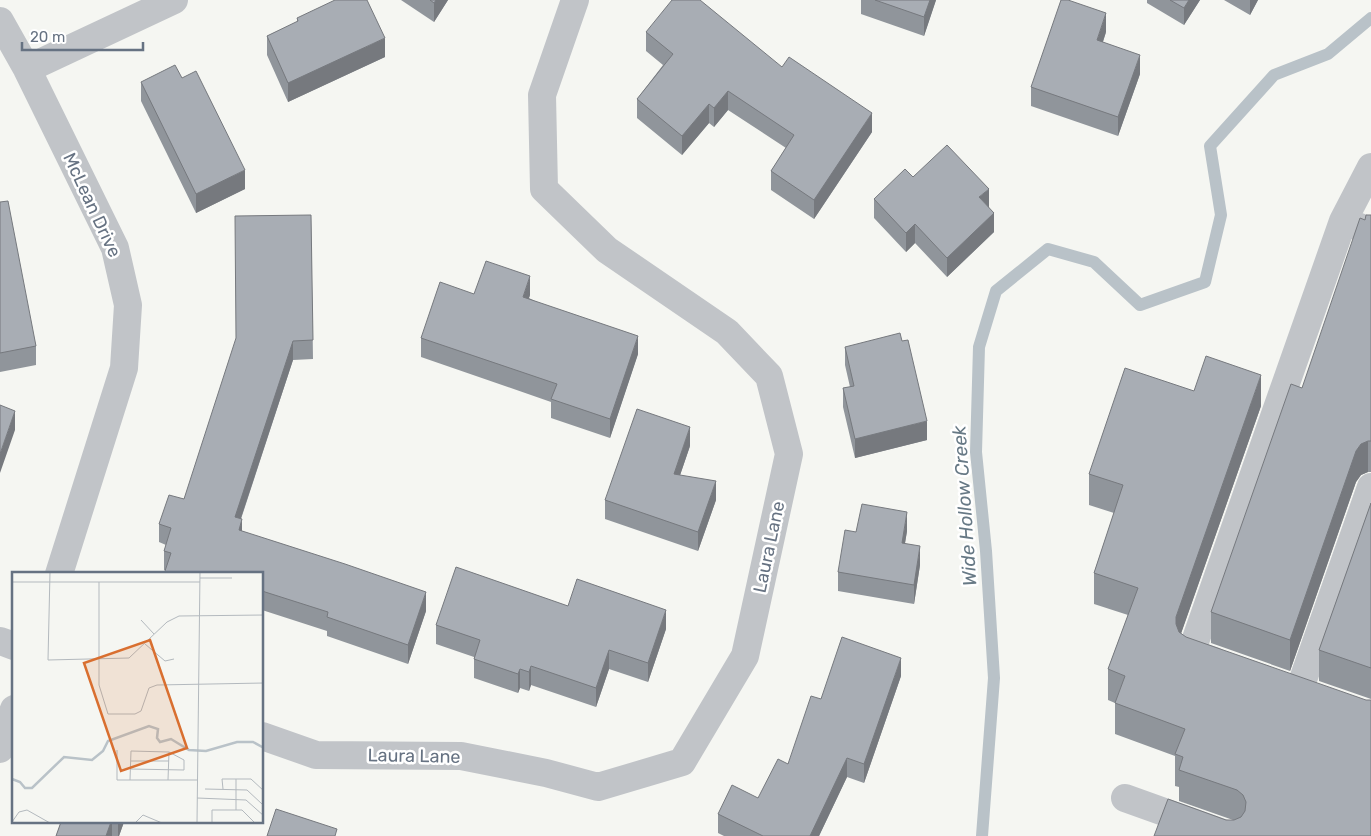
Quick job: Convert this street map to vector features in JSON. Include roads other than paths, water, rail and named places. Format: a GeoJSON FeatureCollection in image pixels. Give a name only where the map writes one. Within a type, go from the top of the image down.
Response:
{"type":"FeatureCollection","features":[{"type":"Feature","properties":{"kind":"street"},"geometry":{"type":"LineString","coordinates":[[26,69],[174,0]]}},
{"type":"Feature","properties":{"kind":"street","name":"Laura Lane"},"geometry":{"type":"LineString","coordinates":[[264,737],[316,755],[461,756],[546,773],[598,787],[682,762],[745,656],[789,454],[769,376],[727,332],[607,250],[544,189],[542,95],[575,0]]}},
{"type":"Feature","properties":{"kind":"street","name":"McLean Drive"},"geometry":{"type":"LineString","coordinates":[[0,21],[26,69],[115,248],[128,305],[124,368],[60,572]]}},
{"type":"Feature","properties":{"kind":"street"},"geometry":{"type":"LineString","coordinates":[[1236,669],[1191,653],[1343,221],[1371,167]]}},
{"type":"Feature","properties":{"kind":"street"},"geometry":{"type":"LineString","coordinates":[[1343,221],[1371,231]]}},
{"type":"Feature","properties":{"kind":"street"},"geometry":{"type":"LineString","coordinates":[[1299,691],[1371,487]]}},
{"type":"Feature","properties":{"kind":"street"},"geometry":{"type":"LineString","coordinates":[[0,641],[12,645]]}},
{"type":"Feature","properties":{"kind":"street"},"geometry":{"type":"LineString","coordinates":[[1272,681],[1326,700]]}},
{"type":"Feature","properties":{"kind":"street"},"geometry":{"type":"LineString","coordinates":[[0,749],[12,715]]}},
{"type":"Feature","properties":{"kind":"street"},"geometry":{"type":"LineString","coordinates":[[1125,798],[1231,836]]}},
{"type":"Feature","properties":{"kind":"waterway","name":"Wide Hollow Creek"},"geometry":{"type":"LineString","coordinates":[[982,836],[994,678],[986,551],[976,452],[979,347],[996,291],[1048,249],[1094,262],[1140,305],[1205,282],[1221,215],[1210,146],[1274,75],[1328,54],[1371,18]]}}]}
